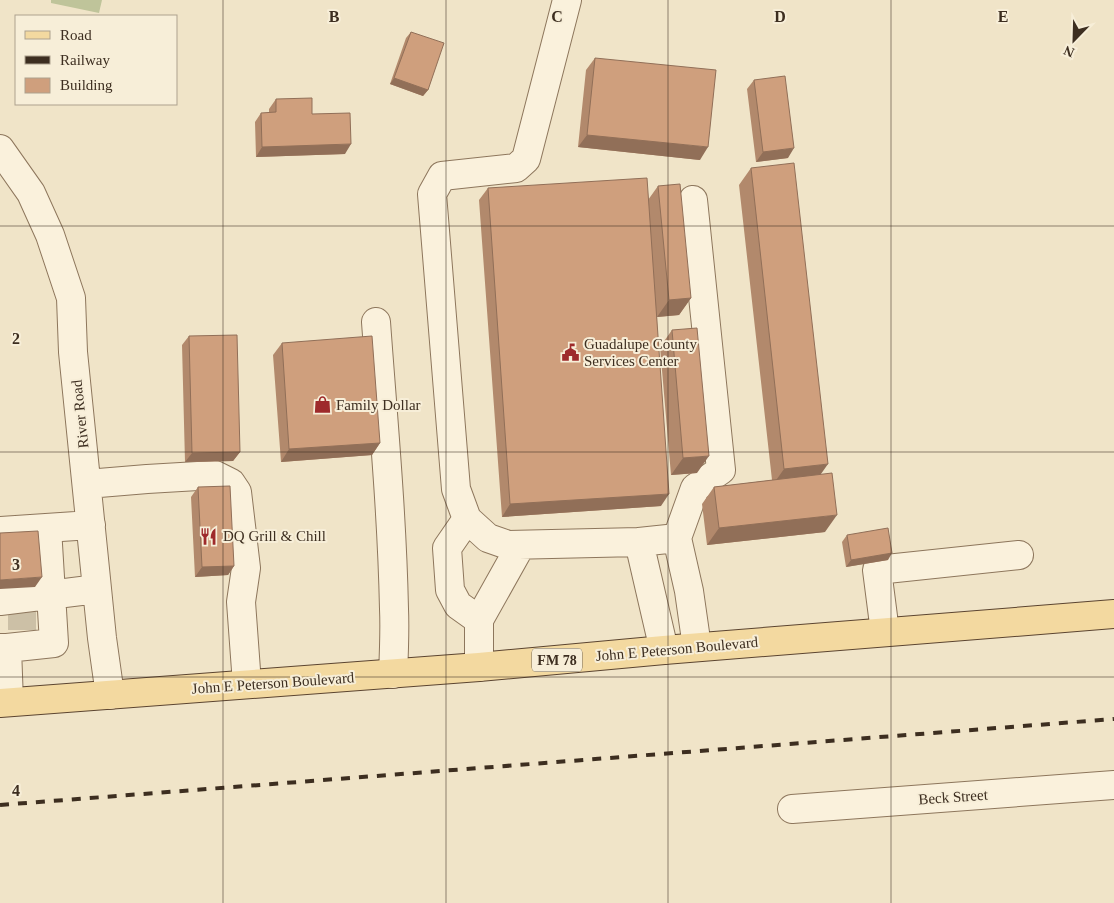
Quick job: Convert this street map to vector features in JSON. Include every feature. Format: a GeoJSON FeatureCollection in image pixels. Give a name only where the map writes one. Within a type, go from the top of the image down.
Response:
{"type":"FeatureCollection","features":[{"type":"Feature","properties":{"kind":"main road","name":"John E Peterson Boulevard"},"geometry":{"type":"LineString","coordinates":[[4,703],[393,674],[697,647],[1114,614]]}},
{"type":"Feature","properties":{"kind":"street"},"geometry":{"type":"LineString","coordinates":[[564,1],[526,159],[516,168],[442,176],[432,194],[456,489],[466,518],[488,538],[508,545],[639,542],[677,538]]}},
{"type":"Feature","properties":{"kind":"street","name":"River Road"},"geometry":{"type":"LineString","coordinates":[[0,150],[31,194],[50,234],[71,298],[74,352],[97,589],[110,694]]}},
{"type":"Feature","properties":{"kind":"street"},"geometry":{"type":"LineString","coordinates":[[694,200],[720,470],[695,488],[677,538],[689,591],[697,647]]}},
{"type":"Feature","properties":{"kind":"street"},"geometry":{"type":"LineString","coordinates":[[376,322],[388,476],[393,572],[393,674]]}},
{"type":"Feature","properties":{"kind":"street"},"geometry":{"type":"LineString","coordinates":[[87,484],[215,475],[231,483],[237,492],[246,568],[241,602],[247,684]]}},
{"type":"Feature","properties":{"kind":"street"},"geometry":{"type":"LineString","coordinates":[[466,518],[447,548],[450,590],[458,605],[479,620]]}},
{"type":"Feature","properties":{"kind":"street"},"geometry":{"type":"LineString","coordinates":[[0,531],[91,525]]}},
{"type":"Feature","properties":{"kind":"street"},"geometry":{"type":"LineString","coordinates":[[14,626],[54,643],[47,528]]}},
{"type":"Feature","properties":{"kind":"street"},"geometry":{"type":"LineString","coordinates":[[639,542],[664,650]]}},
{"type":"Feature","properties":{"kind":"street"},"geometry":{"type":"LineString","coordinates":[[479,667],[479,620],[521,545]]}},
{"type":"Feature","properties":{"kind":"street"},"geometry":{"type":"LineString","coordinates":[[885,632],[877,570],[1020,555]]}},
{"type":"Feature","properties":{"kind":"street"},"geometry":{"type":"LineString","coordinates":[[4,703],[14,626],[52,595],[97,589]]}},
{"type":"Feature","properties":{"kind":"street","name":"Beck Street"},"geometry":{"type":"LineString","coordinates":[[792,810],[1114,785]]}},
{"type":"Feature","properties":{"kind":"green space"},"geometry":{"type":"Polygon","coordinates":[[[51,0],[102,0],[99,13],[51,3],[51,0]]]}},
{"type":"Feature","properties":{"kind":"building"},"geometry":{"type":"Polygon","coordinates":[[[411,32],[444,43],[428,90],[394,78],[411,32]]]}},
{"type":"Feature","properties":{"kind":"building"},"geometry":{"type":"Polygon","coordinates":[[[595,58],[716,70],[708,147],[587,135],[595,58]]]}},
{"type":"Feature","properties":{"kind":"building"},"geometry":{"type":"Polygon","coordinates":[[[785,76],[794,148],[763,152],[754,80],[785,76]]]}},
{"type":"Feature","properties":{"kind":"building"},"geometry":{"type":"Polygon","coordinates":[[[312,98],[312,114],[350,113],[351,144],[262,147],[261,113],[276,112],[276,99],[312,98]]]}},
{"type":"Feature","properties":{"kind":"building"},"geometry":{"type":"Polygon","coordinates":[[[794,163],[828,464],[784,469],[751,168],[794,163]]]}},
{"type":"Feature","properties":{"kind":"building","name":"Guadalupe County Services Center"},"geometry":{"type":"Polygon","coordinates":[[[647,178],[669,494],[510,504],[488,188],[647,178]]]}},
{"type":"Feature","properties":{"kind":"building"},"geometry":{"type":"Polygon","coordinates":[[[680,184],[691,298],[669,300],[658,186],[680,184]]]}},
{"type":"Feature","properties":{"kind":"building"},"geometry":{"type":"Polygon","coordinates":[[[697,328],[709,456],[683,458],[672,330],[697,328]]]}},
{"type":"Feature","properties":{"kind":"building"},"geometry":{"type":"Polygon","coordinates":[[[237,335],[240,452],[192,453],[189,336],[237,335]]]}},
{"type":"Feature","properties":{"kind":"building","name":"Family Dollar"},"geometry":{"type":"Polygon","coordinates":[[[372,336],[380,443],[289,449],[282,343],[372,336]]]}},
{"type":"Feature","properties":{"kind":"building"},"geometry":{"type":"Polygon","coordinates":[[[832,473],[837,515],[719,528],[714,487],[832,473]]]}},
{"type":"Feature","properties":{"kind":"building","name":"DQ Grill & Chill"},"geometry":{"type":"Polygon","coordinates":[[[230,486],[234,566],[202,567],[198,487],[230,486]]]}},
{"type":"Feature","properties":{"kind":"building"},"geometry":{"type":"Polygon","coordinates":[[[888,528],[892,553],[851,560],[847,535],[888,528]]]}},
{"type":"Feature","properties":{"kind":"building"},"geometry":{"type":"Polygon","coordinates":[[[38,531],[42,577],[0,580],[0,533],[38,531]]]}},
{"type":"Feature","properties":{"kind":"tunnel"},"geometry":{"type":"LineString","coordinates":[[22,610],[22,630]]}},
{"type":"Feature","properties":{"kind":"railway"},"geometry":{"type":"LineString","coordinates":[[0,805],[1114,719]]}},
{"type":"Feature","properties":{"kind":"place","name":"Guadalupe County Services Center"},"geometry":{"type":"Point","coordinates":[570,353]}},
{"type":"Feature","properties":{"kind":"place","name":"Family Dollar"},"geometry":{"type":"Point","coordinates":[322,405]}},
{"type":"Feature","properties":{"kind":"place","name":"DQ Grill & Chill"},"geometry":{"type":"Point","coordinates":[209,536]}}]}
